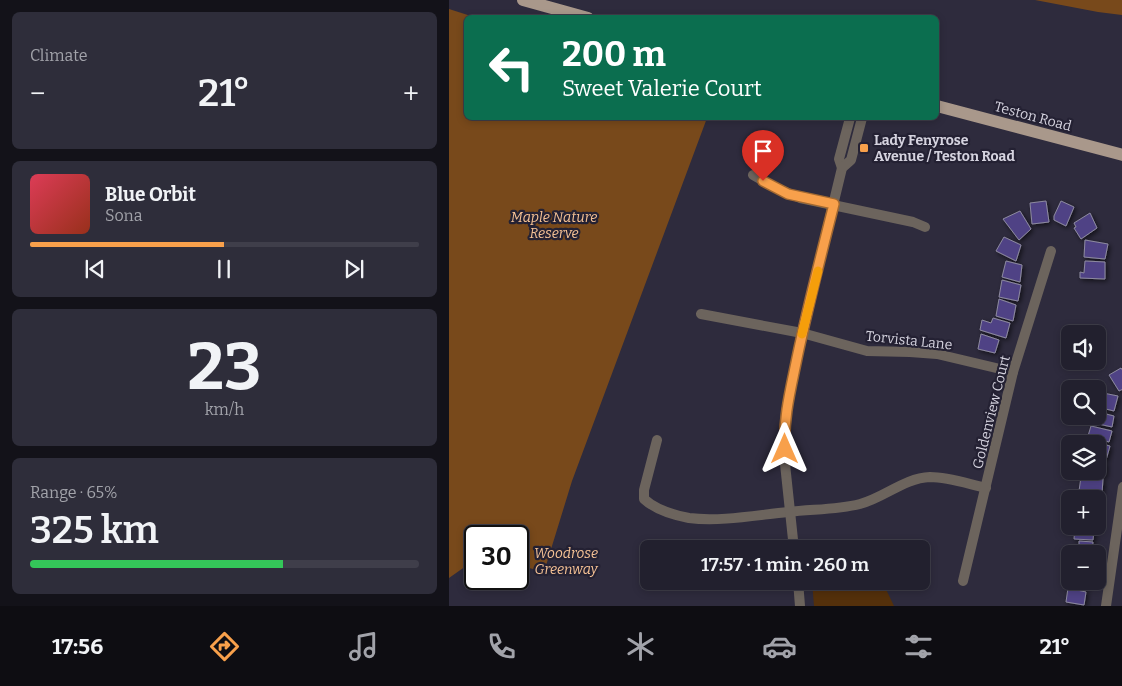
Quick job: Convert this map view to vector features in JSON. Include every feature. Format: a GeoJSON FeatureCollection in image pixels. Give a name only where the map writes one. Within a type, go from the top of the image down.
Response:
{"type":"FeatureCollection","features":[{"type":"Feature","properties":{"kind":"main road"},"geometry":{"type":"LineString","coordinates":[[523,0],[576,15]]}},
{"type":"Feature","properties":{"kind":"main road","name":"Teston Road"},"geometry":{"type":"LineString","coordinates":[[939,107],[1122,155]]}},
{"type":"Feature","properties":{"kind":"street"},"geometry":{"type":"LineString","coordinates":[[843,168],[839,159],[849,120]]}},
{"type":"Feature","properties":{"kind":"street"},"geometry":{"type":"LineString","coordinates":[[793,540],[785,464],[786,412],[802,333],[843,168],[851,160],[861,120]]}},
{"type":"Feature","properties":{"kind":"street"},"geometry":{"type":"LineString","coordinates":[[753,175],[788,194],[913,222],[925,227]]}},
{"type":"Feature","properties":{"kind":"street","name":"Goldenview Court"},"geometry":{"type":"LineString","coordinates":[[963,581],[1013,372],[1051,251]]}},
{"type":"Feature","properties":{"kind":"street","name":"Torvista Lane"},"geometry":{"type":"LineString","coordinates":[[701,314],[802,333],[867,351],[937,354],[1013,372]]}},
{"type":"Feature","properties":{"kind":"street"},"geometry":{"type":"LineString","coordinates":[[657,440],[644,490],[644,499],[652,506],[690,518],[747,516],[861,504],[900,486],[930,477],[986,488]]}},
{"type":"Feature","properties":{"kind":"street"},"geometry":{"type":"LineString","coordinates":[[1106,606],[1122,487]]}},
{"type":"Feature","properties":{"kind":"street"},"geometry":{"type":"LineString","coordinates":[[798,590],[800,606]]}},
{"type":"Feature","properties":{"kind":"shaded area"},"geometry":{"type":"Polygon","coordinates":[[[813,590],[886,590],[894,606],[814,606],[813,590]]]}},
{"type":"Feature","properties":{"kind":"green space"},"geometry":{"type":"Polygon","coordinates":[[[1035,0],[1122,0],[1122,15],[1098,12],[1035,0]]]}},
{"type":"Feature","properties":{"kind":"green space","name":"Maple Nature Reserve"},"geometry":{"type":"Polygon","coordinates":[[[449,9],[468,15],[464,15],[464,120],[706,120],[572,481],[544,572],[529,568],[529,525],[464,525],[464,567],[449,578],[449,9]]]}},
{"type":"Feature","properties":{"kind":"building"},"geometry":{"type":"Polygon","coordinates":[[[1046,201],[1049,222],[1032,224],[1030,203],[1046,201]]]}},
{"type":"Feature","properties":{"kind":"building"},"geometry":{"type":"Polygon","coordinates":[[[1061,201],[1074,207],[1066,226],[1054,220],[1061,201]]]}},
{"type":"Feature","properties":{"kind":"building"},"geometry":{"type":"Polygon","coordinates":[[[1020,211],[1031,229],[1019,240],[1003,219],[1020,211]]]}},
{"type":"Feature","properties":{"kind":"building"},"geometry":{"type":"Polygon","coordinates":[[[1090,213],[1097,228],[1081,239],[1074,228],[1076,227],[1074,223],[1090,213]]]}},
{"type":"Feature","properties":{"kind":"building"},"geometry":{"type":"Polygon","coordinates":[[[1004,237],[1021,245],[1016,261],[996,251],[1004,237]]]}},
{"type":"Feature","properties":{"kind":"building"},"geometry":{"type":"Polygon","coordinates":[[[1085,240],[1108,244],[1105,259],[1084,257],[1085,240]]]}},
{"type":"Feature","properties":{"kind":"building"},"geometry":{"type":"Polygon","coordinates":[[[1006,261],[1022,265],[1020,282],[1002,277],[1006,261]]]}},
{"type":"Feature","properties":{"kind":"building"},"geometry":{"type":"Polygon","coordinates":[[[1085,261],[1105,262],[1105,279],[1080,278],[1080,272],[1084,273],[1085,261]]]}},
{"type":"Feature","properties":{"kind":"building"},"geometry":{"type":"Polygon","coordinates":[[[1002,280],[1021,285],[1018,301],[999,297],[1002,280]]]}},
{"type":"Feature","properties":{"kind":"building"},"geometry":{"type":"Polygon","coordinates":[[[999,299],[1016,305],[1013,321],[996,316],[999,299]]]}},
{"type":"Feature","properties":{"kind":"building"},"geometry":{"type":"Polygon","coordinates":[[[993,318],[1010,323],[1006,338],[980,330],[982,320],[991,323],[993,318]]]}},
{"type":"Feature","properties":{"kind":"building"},"geometry":{"type":"Polygon","coordinates":[[[981,334],[999,340],[995,353],[978,349],[981,334]]]}},
{"type":"Feature","properties":{"kind":"building"},"geometry":{"type":"Polygon","coordinates":[[[1121,368],[1123,371],[1123,389],[1119,391],[1109,375],[1121,368]]]}},
{"type":"Feature","properties":{"kind":"building"},"geometry":{"type":"Polygon","coordinates":[[[1106,394],[1118,396],[1114,411],[1106,409],[1106,394]]]}},
{"type":"Feature","properties":{"kind":"building"},"geometry":{"type":"Polygon","coordinates":[[[1106,414],[1114,416],[1112,427],[1103,425],[1106,425],[1106,414]]]}},
{"type":"Feature","properties":{"kind":"building"},"geometry":{"type":"Polygon","coordinates":[[[1091,426],[1112,431],[1109,442],[1106,441],[1106,435],[1088,435],[1091,426]]]}},
{"type":"Feature","properties":{"kind":"building"},"geometry":{"type":"Polygon","coordinates":[[[1106,445],[1110,446],[1106,460],[1106,445]]]}},
{"type":"Feature","properties":{"kind":"building"},"geometry":{"type":"Polygon","coordinates":[[[1081,480],[1103,480],[1102,490],[1079,490],[1081,480]]]}},
{"type":"Feature","properties":{"kind":"building"},"geometry":{"type":"Polygon","coordinates":[[[1074,535],[1093,535],[1093,540],[1074,539],[1074,535]]]}},
{"type":"Feature","properties":{"kind":"building"},"geometry":{"type":"Polygon","coordinates":[[[1079,541],[1093,542],[1093,545],[1079,545],[1079,541]]]}},
{"type":"Feature","properties":{"kind":"building"},"geometry":{"type":"Polygon","coordinates":[[[1068,590],[1086,592],[1084,605],[1066,602],[1068,590]]]}},
{"type":"Feature","properties":{"kind":"slow traffic"},"geometry":{"type":"LineString","coordinates":[[802,334],[818,271]]}},
{"type":"Feature","properties":{"kind":"place","name":"Lady Fenyrose Avenue / Teston Road"},"geometry":{"type":"Point","coordinates":[864,148]}},
{"type":"Feature","properties":{"kind":"route"},"geometry":{"type":"LineString","coordinates":[[763,181],[800,198],[834,204],[802,333],[789,396],[784,435],[785,449]]}},
{"type":"Feature","properties":{"kind":"park label","name":"Woodrose Greenway"},"geometry":{"type":"Point","coordinates":[566,562]}}]}
